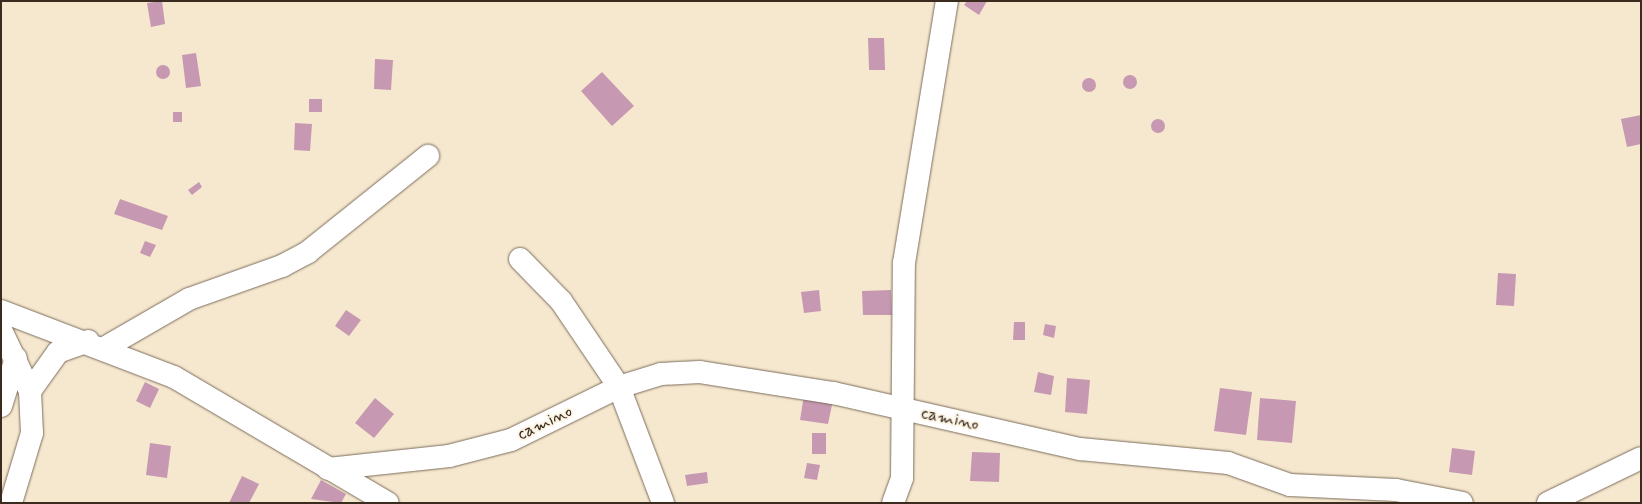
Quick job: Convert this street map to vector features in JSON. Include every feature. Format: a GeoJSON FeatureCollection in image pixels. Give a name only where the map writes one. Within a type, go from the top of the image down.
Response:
{"type":"FeatureCollection","features":[{"type":"Feature","properties":{"kind":"street"},"geometry":{"type":"LineString","coordinates":[[893,503],[902,478],[900,410],[906,342],[904,263],[947,1]]}},
{"type":"Feature","properties":{"kind":"street"},"geometry":{"type":"LineString","coordinates":[[30,391],[58,352],[97,344],[190,299],[282,266],[308,252],[428,156]]}},
{"type":"Feature","properties":{"kind":"street"},"geometry":{"type":"LineString","coordinates":[[520,259],[560,301],[619,387],[663,503]]}},
{"type":"Feature","properties":{"kind":"street"},"geometry":{"type":"LineString","coordinates":[[1,310],[97,344],[235,410],[328,469],[388,503]]}},
{"type":"Feature","properties":{"kind":"street"},"geometry":{"type":"LineString","coordinates":[[1,330],[16,358],[30,391],[32,433],[11,503]]}},
{"type":"Feature","properties":{"kind":"street"},"geometry":{"type":"LineString","coordinates":[[1,406],[16,358]]}},
{"type":"Feature","properties":{"kind":"street","name":"camino"},"geometry":{"type":"LineString","coordinates":[[328,469],[449,456],[511,440],[619,387],[662,374],[700,372],[833,393],[900,410],[1080,449],[1228,463],[1290,485],[1396,490],[1462,503]]}},
{"type":"Feature","properties":{"kind":"street"},"geometry":{"type":"LineString","coordinates":[[1548,503],[1641,458]]}},
{"type":"Feature","properties":{"kind":"building"},"geometry":{"type":"Polygon","coordinates":[[[162,1],[165,24],[151,27],[147,3],[162,1]]]}},
{"type":"Feature","properties":{"kind":"building"},"geometry":{"type":"Polygon","coordinates":[[[967,1],[987,1],[979,15],[964,5],[967,1]]]}},
{"type":"Feature","properties":{"kind":"building"},"geometry":{"type":"Polygon","coordinates":[[[868,38],[884,38],[885,70],[869,70],[868,38]]]}},
{"type":"Feature","properties":{"kind":"building"},"geometry":{"type":"Polygon","coordinates":[[[196,53],[201,86],[186,88],[182,55],[196,53]]]}},
{"type":"Feature","properties":{"kind":"building"},"geometry":{"type":"Polygon","coordinates":[[[375,59],[393,60],[391,90],[374,89],[375,59]]]}},
{"type":"Feature","properties":{"kind":"building"},"geometry":{"type":"Polygon","coordinates":[[[163,65],[168,67],[170,72],[168,77],[163,79],[158,77],[156,72],[158,67],[163,65]]]}},
{"type":"Feature","properties":{"kind":"building"},"geometry":{"type":"Polygon","coordinates":[[[602,72],[634,106],[612,126],[581,91],[602,72]]]}},
{"type":"Feature","properties":{"kind":"building"},"geometry":{"type":"Polygon","coordinates":[[[1130,75],[1135,77],[1137,82],[1135,87],[1130,89],[1125,87],[1123,82],[1125,77],[1130,75]]]}},
{"type":"Feature","properties":{"kind":"building"},"geometry":{"type":"Polygon","coordinates":[[[1089,78],[1094,80],[1096,85],[1094,90],[1089,92],[1084,90],[1082,85],[1084,80],[1089,78]]]}},
{"type":"Feature","properties":{"kind":"building"},"geometry":{"type":"Polygon","coordinates":[[[309,99],[322,99],[322,112],[309,112],[309,99]]]}},
{"type":"Feature","properties":{"kind":"building"},"geometry":{"type":"Polygon","coordinates":[[[173,112],[182,112],[182,122],[173,122],[173,112]]]}},
{"type":"Feature","properties":{"kind":"building"},"geometry":{"type":"Polygon","coordinates":[[[1641,115],[1641,144],[1627,147],[1621,119],[1641,115]]]}},
{"type":"Feature","properties":{"kind":"building"},"geometry":{"type":"Polygon","coordinates":[[[1158,119],[1163,121],[1165,126],[1163,131],[1158,133],[1153,131],[1151,126],[1153,121],[1158,119]]]}},
{"type":"Feature","properties":{"kind":"building"},"geometry":{"type":"Polygon","coordinates":[[[295,123],[312,124],[310,151],[294,150],[295,123]]]}},
{"type":"Feature","properties":{"kind":"building"},"geometry":{"type":"Polygon","coordinates":[[[199,182],[202,187],[192,195],[188,190],[199,182]]]}},
{"type":"Feature","properties":{"kind":"building"},"geometry":{"type":"Polygon","coordinates":[[[120,199],[168,216],[162,230],[114,214],[120,199]]]}},
{"type":"Feature","properties":{"kind":"building"},"geometry":{"type":"Polygon","coordinates":[[[145,241],[156,245],[150,257],[140,253],[145,241]]]}},
{"type":"Feature","properties":{"kind":"building"},"geometry":{"type":"Polygon","coordinates":[[[1498,273],[1516,274],[1514,306],[1496,305],[1498,273]]]}},
{"type":"Feature","properties":{"kind":"building"},"geometry":{"type":"Polygon","coordinates":[[[819,290],[821,311],[804,313],[801,292],[819,290]]]}},
{"type":"Feature","properties":{"kind":"building"},"geometry":{"type":"Polygon","coordinates":[[[891,290],[892,315],[863,315],[862,291],[891,290]]]}},
{"type":"Feature","properties":{"kind":"building"},"geometry":{"type":"Polygon","coordinates":[[[346,310],[361,320],[349,336],[335,326],[346,310]]]}},
{"type":"Feature","properties":{"kind":"building"},"geometry":{"type":"Polygon","coordinates":[[[1014,322],[1025,322],[1025,340],[1013,340],[1014,322]]]}},
{"type":"Feature","properties":{"kind":"building"},"geometry":{"type":"Polygon","coordinates":[[[1045,324],[1056,326],[1054,338],[1043,335],[1045,324]]]}},
{"type":"Feature","properties":{"kind":"building"},"geometry":{"type":"Polygon","coordinates":[[[1038,372],[1054,376],[1051,395],[1034,392],[1038,372]]]}},
{"type":"Feature","properties":{"kind":"building"},"geometry":{"type":"Polygon","coordinates":[[[1067,378],[1090,380],[1087,414],[1065,412],[1067,378]]]}},
{"type":"Feature","properties":{"kind":"building"},"geometry":{"type":"Polygon","coordinates":[[[145,382],[159,389],[150,408],[136,401],[145,382]]]}},
{"type":"Feature","properties":{"kind":"building"},"geometry":{"type":"Polygon","coordinates":[[[1220,388],[1252,392],[1246,435],[1214,431],[1220,388]]]}},
{"type":"Feature","properties":{"kind":"building"},"geometry":{"type":"Polygon","coordinates":[[[804,395],[833,400],[828,424],[800,420],[804,395]]]}},
{"type":"Feature","properties":{"kind":"building"},"geometry":{"type":"Polygon","coordinates":[[[375,398],[394,414],[374,438],[355,423],[375,398]]]}},
{"type":"Feature","properties":{"kind":"building"},"geometry":{"type":"Polygon","coordinates":[[[1260,398],[1296,401],[1292,443],[1257,440],[1260,398]]]}},
{"type":"Feature","properties":{"kind":"building"},"geometry":{"type":"Polygon","coordinates":[[[812,433],[826,433],[826,454],[812,454],[812,433]]]}},
{"type":"Feature","properties":{"kind":"building"},"geometry":{"type":"Polygon","coordinates":[[[150,443],[171,446],[167,478],[146,475],[150,443]]]}},
{"type":"Feature","properties":{"kind":"building"},"geometry":{"type":"Polygon","coordinates":[[[1452,448],[1475,451],[1472,475],[1449,472],[1452,448]]]}},
{"type":"Feature","properties":{"kind":"building"},"geometry":{"type":"Polygon","coordinates":[[[972,452],[1000,453],[999,482],[970,481],[972,452]]]}},
{"type":"Feature","properties":{"kind":"building"},"geometry":{"type":"Polygon","coordinates":[[[807,463],[820,465],[817,480],[804,478],[807,463]]]}},
{"type":"Feature","properties":{"kind":"building"},"geometry":{"type":"Polygon","coordinates":[[[707,472],[708,483],[687,486],[685,475],[707,472]]]}},
{"type":"Feature","properties":{"kind":"building"},"geometry":{"type":"Polygon","coordinates":[[[242,476],[259,484],[249,503],[229,503],[242,476]]]}},
{"type":"Feature","properties":{"kind":"building"},"geometry":{"type":"Polygon","coordinates":[[[321,480],[346,494],[341,503],[311,499],[321,480]]]}}]}
